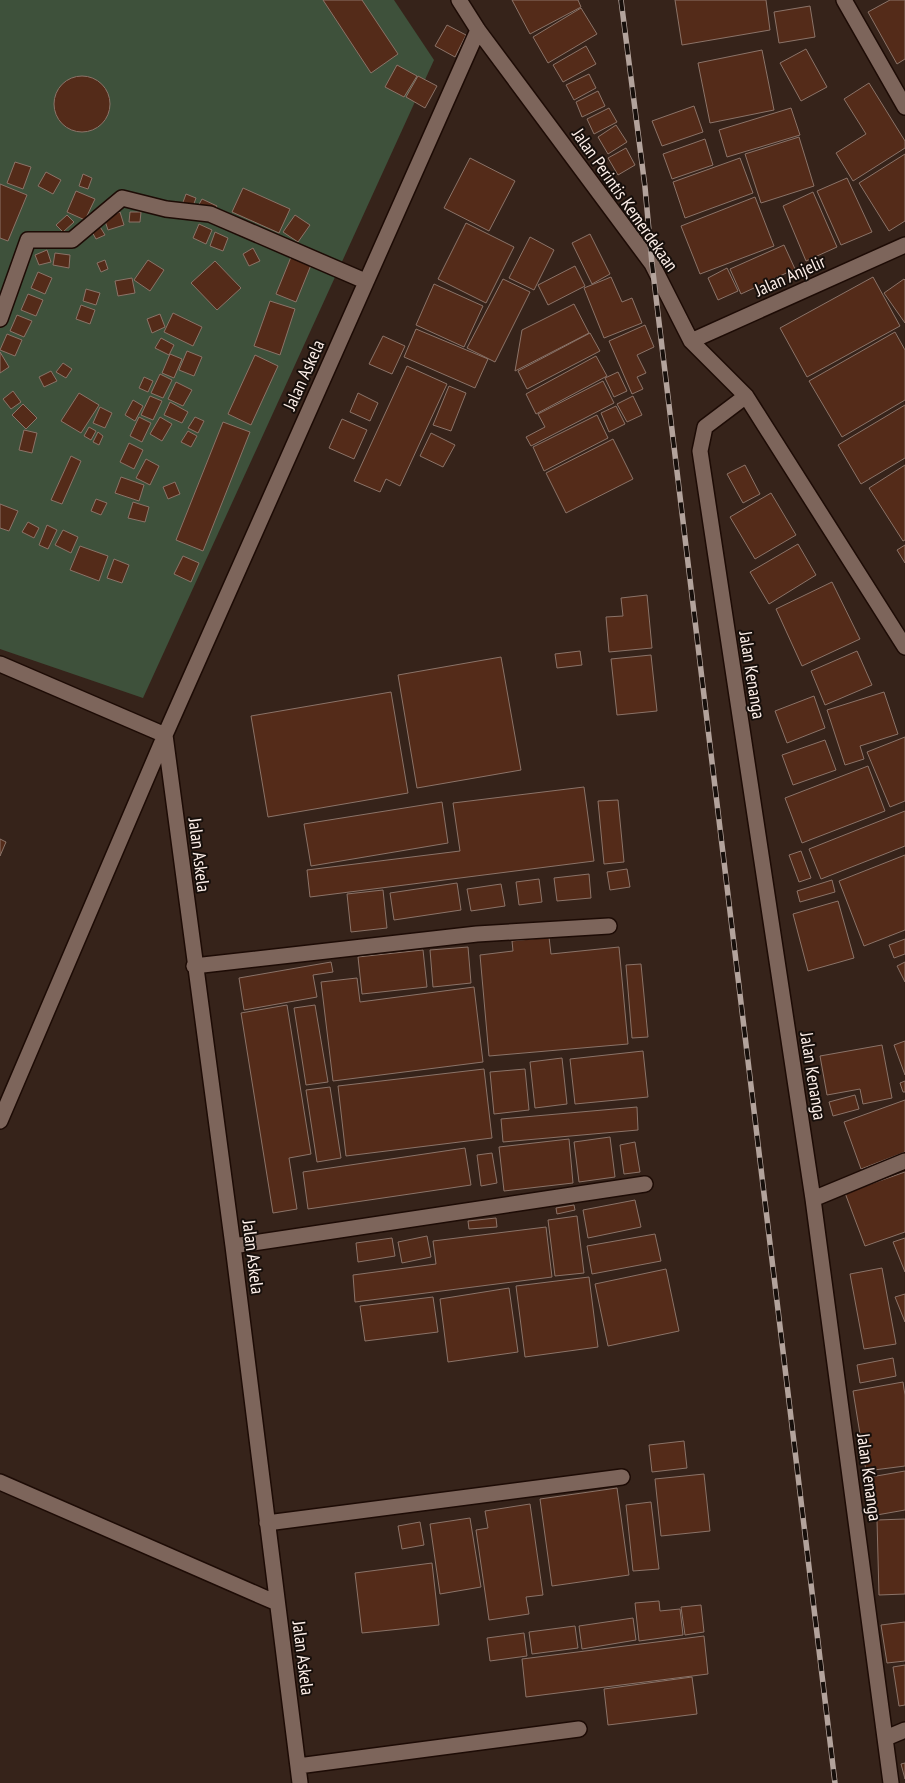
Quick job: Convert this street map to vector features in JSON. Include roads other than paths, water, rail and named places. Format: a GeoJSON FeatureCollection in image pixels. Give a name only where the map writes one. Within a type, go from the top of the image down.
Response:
{"type":"FeatureCollection","features":[{"type":"Feature","properties":{"kind":"street","name":"Jalan Perintis Kemerdekaan"},"geometry":{"type":"LineString","coordinates":[[458,0],[478,30],[652,264],[691,341],[746,396],[905,647]]}},
{"type":"Feature","properties":{"kind":"street"},"geometry":{"type":"LineString","coordinates":[[844,0],[905,107]]}},
{"type":"Feature","properties":{"kind":"street","name":"Jalan Askela"},"geometry":{"type":"LineString","coordinates":[[0,1121],[165,735],[478,30]]}},
{"type":"Feature","properties":{"kind":"street"},"geometry":{"type":"LineString","coordinates":[[0,318],[28,240],[72,240],[122,198],[166,209],[210,214],[366,281]]}},
{"type":"Feature","properties":{"kind":"street","name":"Jalan Anjelir"},"geometry":{"type":"LineString","coordinates":[[691,341],[905,246]]}},
{"type":"Feature","properties":{"kind":"street","name":"Jalan Kenanga"},"geometry":{"type":"LineString","coordinates":[[746,396],[705,427],[700,451],[813,1199],[891,1783]]}},
{"type":"Feature","properties":{"kind":"street"},"geometry":{"type":"LineString","coordinates":[[0,664],[165,735]]}},
{"type":"Feature","properties":{"kind":"street","name":"Jalan Askela"},"geometry":{"type":"LineString","coordinates":[[165,735],[194,966],[233,1246],[300,1783]]}},
{"type":"Feature","properties":{"kind":"street"},"geometry":{"type":"LineString","coordinates":[[194,966],[477,934],[609,926]]}},
{"type":"Feature","properties":{"kind":"street"},"geometry":{"type":"LineString","coordinates":[[813,1199],[905,1161]]}},
{"type":"Feature","properties":{"kind":"street"},"geometry":{"type":"LineString","coordinates":[[233,1246],[645,1184]]}},
{"type":"Feature","properties":{"kind":"street"},"geometry":{"type":"LineString","coordinates":[[267,1523],[622,1477]]}},
{"type":"Feature","properties":{"kind":"street"},"geometry":{"type":"LineString","coordinates":[[0,1482],[277,1603]]}},
{"type":"Feature","properties":{"kind":"street"},"geometry":{"type":"LineString","coordinates":[[298,1766],[579,1728]]}},
{"type":"Feature","properties":{"kind":"street"},"geometry":{"type":"LineString","coordinates":[[886,1738],[905,1730]]}},
{"type":"Feature","properties":{"kind":"railway"},"geometry":{"type":"LineString","coordinates":[[621,0],[645,187],[652,264],[835,1783]]}}]}
